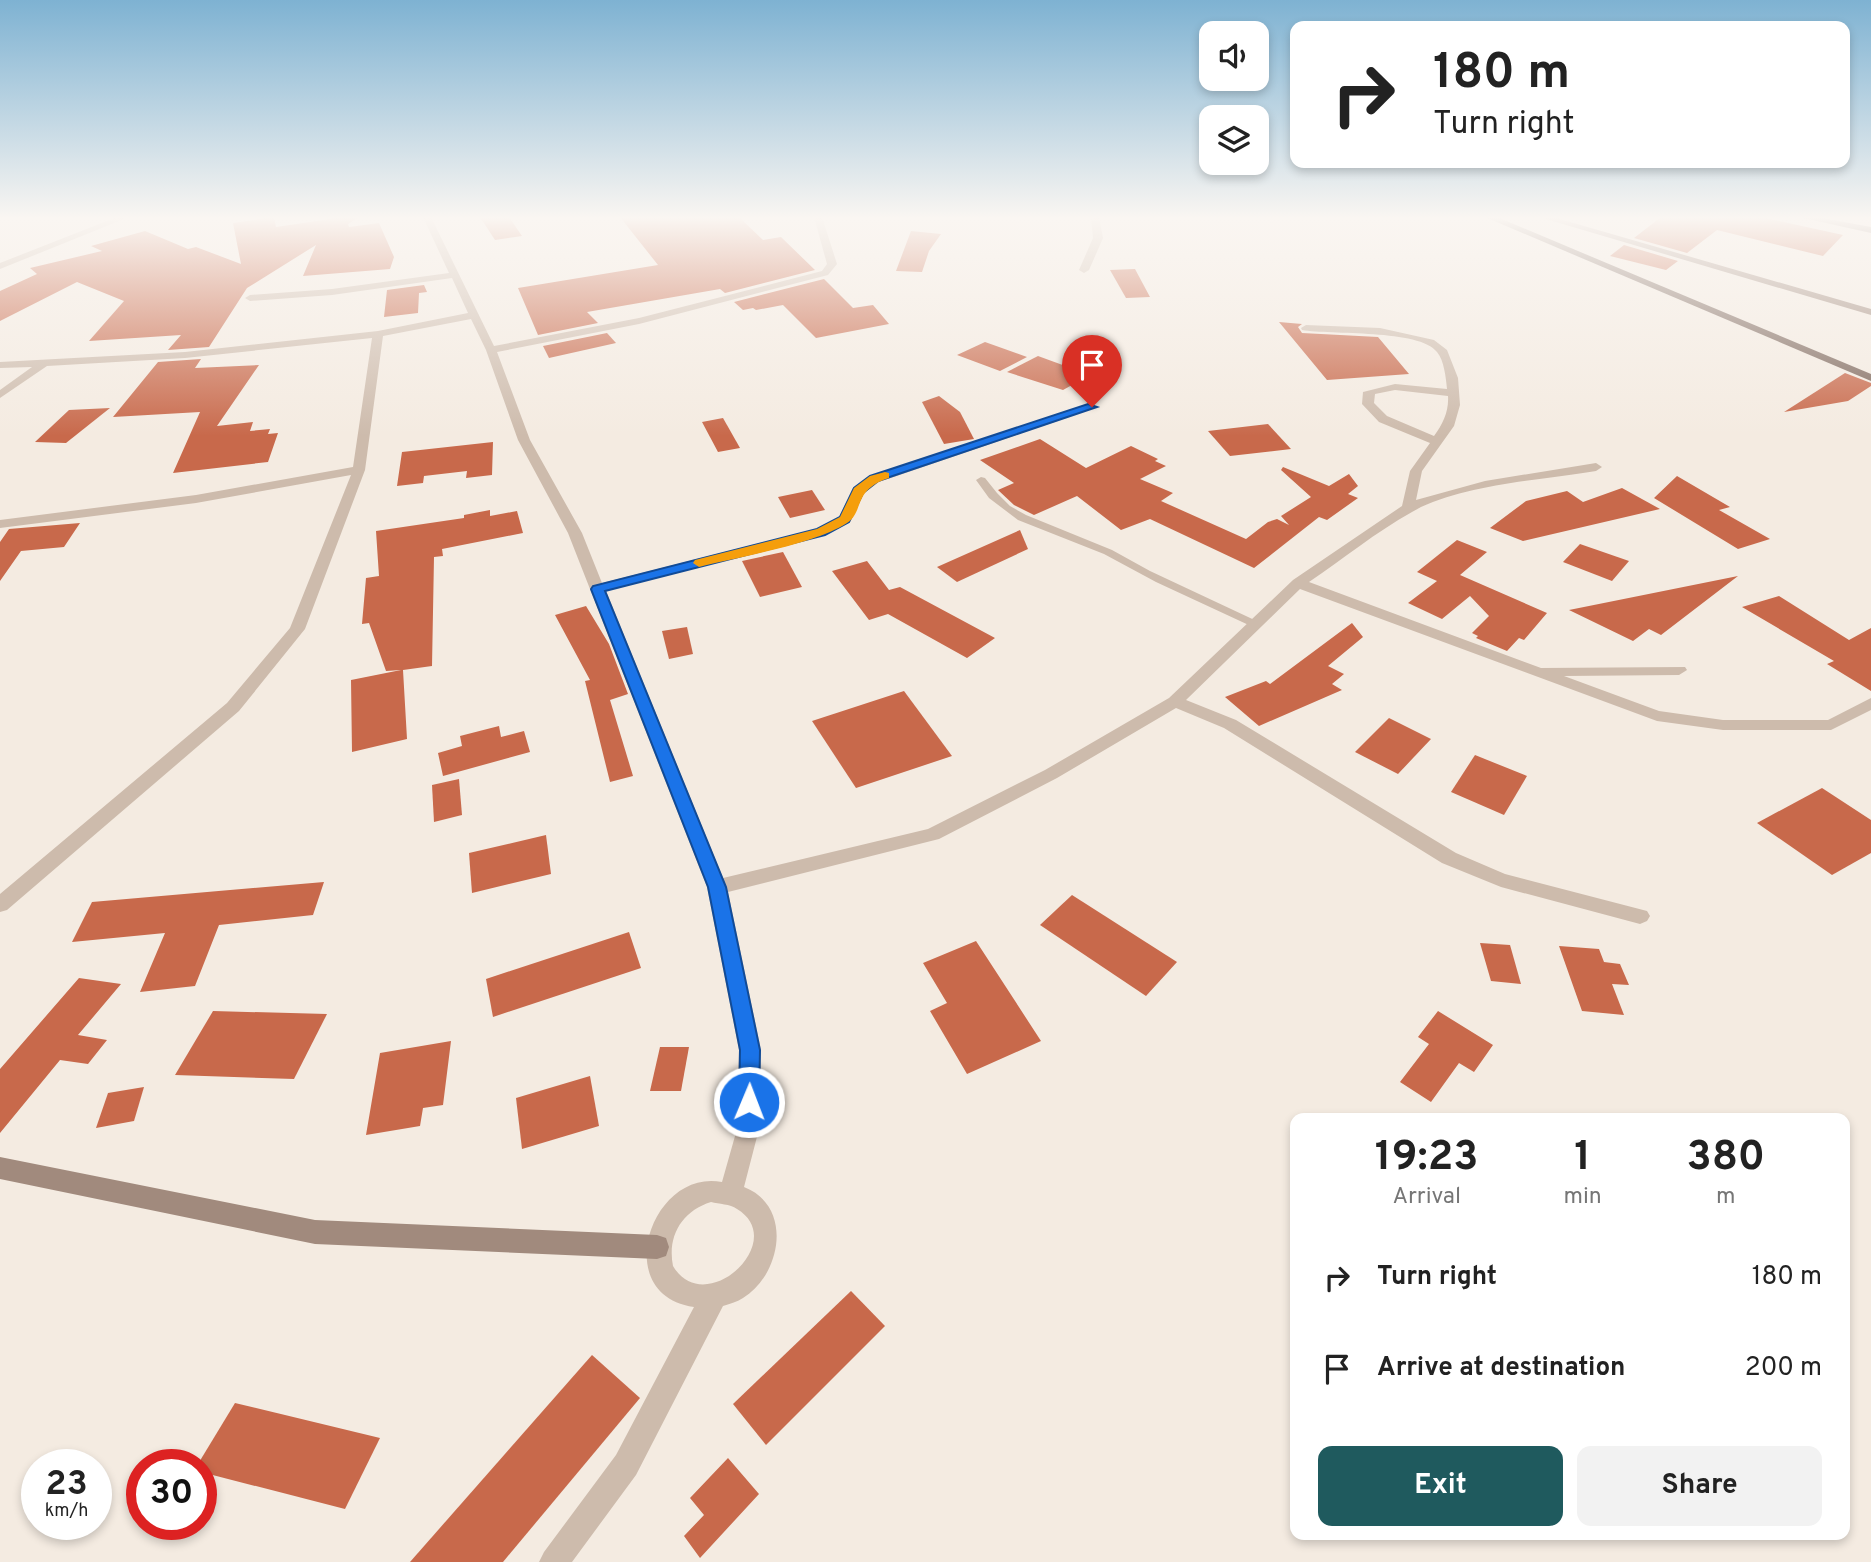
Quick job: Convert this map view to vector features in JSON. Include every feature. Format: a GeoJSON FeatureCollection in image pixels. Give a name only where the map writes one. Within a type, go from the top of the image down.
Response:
{"type":"FeatureCollection","features":[{"type":"Feature","properties":{"kind":"main road"},"geometry":{"type":"LineString","coordinates":[[1663,290],[1871,377]]}},
{"type":"Feature","properties":{"kind":"main road"},"geometry":{"type":"LineString","coordinates":[[1795,290],[1871,312]]}},
{"type":"Feature","properties":{"kind":"main road"},"geometry":{"type":"LineString","coordinates":[[0,1168],[315,1232],[657,1247]]}},
{"type":"Feature","properties":{"kind":"street"},"geometry":{"type":"LineString","coordinates":[[250,298],[347,290]]}},
{"type":"Feature","properties":{"kind":"street"},"geometry":{"type":"LineString","coordinates":[[461,290],[491,350],[524,440],[575,533],[717,887],[750,1050],[748,1129],[731,1191]]}},
{"type":"Feature","properties":{"kind":"street"},"geometry":{"type":"LineString","coordinates":[[491,350],[639,321],[762,290]]}},
{"type":"Feature","properties":{"kind":"street"},"geometry":{"type":"LineString","coordinates":[[0,365],[184,355],[378,334],[474,315]]}},
{"type":"Feature","properties":{"kind":"street"},"geometry":{"type":"LineString","coordinates":[[1306,328],[1380,331],[1430,342],[1442,351],[1452,378],[1454,405],[1448,426],[1416,471],[1408,508]]}},
{"type":"Feature","properties":{"kind":"street"},"geometry":{"type":"LineString","coordinates":[[0,905],[233,707],[297,629],[359,470],[378,334]]}},
{"type":"Feature","properties":{"kind":"street"},"geometry":{"type":"LineString","coordinates":[[0,395],[44,363]]}},
{"type":"Feature","properties":{"kind":"street"},"geometry":{"type":"LineString","coordinates":[[1437,442],[1383,419],[1368,404],[1369,392],[1395,387],[1454,393]]}},
{"type":"Feature","properties":{"kind":"street"},"geometry":{"type":"LineString","coordinates":[[598,589],[821,532],[845,519],[858,491],[874,479],[1092,407]]}},
{"type":"Feature","properties":{"kind":"street"},"geometry":{"type":"LineString","coordinates":[[717,887],[933,834],[1052,774],[1175,702],[1298,583],[1408,508],[1438,496],[1485,485],[1596,467]]}},
{"type":"Feature","properties":{"kind":"street"},"geometry":{"type":"LineString","coordinates":[[0,524],[196,499],[359,470]]}},
{"type":"Feature","properties":{"kind":"street"},"geometry":{"type":"LineString","coordinates":[[1298,583],[1657,716],[1723,725],[1831,725],[1871,703]]}},
{"type":"Feature","properties":{"kind":"street"},"geometry":{"type":"LineString","coordinates":[[1539,671],[1679,670]]}},
{"type":"Feature","properties":{"kind":"street"},"geometry":{"type":"LineString","coordinates":[[1175,702],[1230,724],[1449,858],[1501,880],[1640,916]]}},
{"type":"Feature","properties":{"kind":"street"},"geometry":{"type":"LineString","coordinates":[[711,1191],[731,1191],[752,1201],[765,1220],[768,1244],[758,1268],[738,1287],[713,1298],[694,1297],[679,1291],[666,1280],[658,1264],[657,1247],[663,1227],[675,1210],[692,1197],[711,1191]]}},
{"type":"Feature","properties":{"kind":"street"},"geometry":{"type":"LineString","coordinates":[[554,1562],[626,1465],[713,1298]]}},
{"type":"Feature","properties":{"kind":"lane"},"geometry":{"type":"LineString","coordinates":[[981,480],[989,492],[1010,511],[1037,527],[1109,552],[1144,572],[1257,624]]}},
{"type":"Feature","properties":{"kind":"building"},"geometry":{"type":"Polygon","coordinates":[[[2,290],[61,290],[0,321],[0,291],[2,290]]]}},
{"type":"Feature","properties":{"kind":"building"},"geometry":{"type":"Polygon","coordinates":[[[97,290],[246,290],[209,347],[168,350],[181,335],[89,341],[124,301],[97,290]]]}},
{"type":"Feature","properties":{"kind":"building"},"geometry":{"type":"Polygon","coordinates":[[[387,290],[427,292],[419,293],[418,313],[384,317],[387,290]]]}},
{"type":"Feature","properties":{"kind":"building"},"geometry":{"type":"Polygon","coordinates":[[[519,290],[715,290],[587,312],[598,323],[538,335],[519,290]]]}},
{"type":"Feature","properties":{"kind":"building"},"geometry":{"type":"Polygon","coordinates":[[[781,290],[835,290],[853,308],[873,305],[889,324],[816,338],[783,305],[743,310],[734,302],[781,290]]]}},
{"type":"Feature","properties":{"kind":"building"},"geometry":{"type":"Polygon","coordinates":[[[1121,290],[1146,290],[1150,297],[1126,298],[1121,290]]]}},
{"type":"Feature","properties":{"kind":"building"},"geometry":{"type":"Polygon","coordinates":[[[1279,322],[1302,324],[1298,327],[1302,333],[1378,337],[1409,374],[1327,380],[1279,322]]]}},
{"type":"Feature","properties":{"kind":"building"},"geometry":{"type":"Polygon","coordinates":[[[607,333],[616,343],[549,358],[543,346],[607,333]]]}},
{"type":"Feature","properties":{"kind":"building"},"geometry":{"type":"Polygon","coordinates":[[[985,342],[1027,357],[1000,371],[957,355],[985,342]]]}},
{"type":"Feature","properties":{"kind":"building"},"geometry":{"type":"Polygon","coordinates":[[[1038,356],[1090,375],[1063,390],[1007,372],[1038,356]]]}},
{"type":"Feature","properties":{"kind":"building"},"geometry":{"type":"Polygon","coordinates":[[[201,359],[195,368],[259,365],[217,426],[253,422],[250,431],[270,429],[268,434],[278,433],[268,462],[173,473],[200,412],[113,417],[158,362],[201,359]]]}},
{"type":"Feature","properties":{"kind":"building"},"geometry":{"type":"Polygon","coordinates":[[[1845,373],[1871,383],[1871,386],[1848,401],[1784,412],[1845,373]]]}},
{"type":"Feature","properties":{"kind":"building"},"geometry":{"type":"Polygon","coordinates":[[[939,396],[960,412],[974,439],[944,444],[922,402],[939,396]]]}},
{"type":"Feature","properties":{"kind":"building"},"geometry":{"type":"Polygon","coordinates":[[[110,408],[66,443],[35,442],[69,410],[110,408]]]}},
{"type":"Feature","properties":{"kind":"building"},"geometry":{"type":"Polygon","coordinates":[[[723,418],[740,448],[718,452],[702,422],[723,418]]]}},
{"type":"Feature","properties":{"kind":"building"},"geometry":{"type":"Polygon","coordinates":[[[1268,424],[1291,449],[1230,456],[1208,431],[1268,424]]]}},
{"type":"Feature","properties":{"kind":"building"},"geometry":{"type":"Polygon","coordinates":[[[1040,439],[1086,468],[1131,446],[1158,459],[1155,461],[1166,466],[1140,479],[1173,493],[1161,501],[1246,539],[1268,522],[1277,519],[1289,525],[1281,516],[1311,497],[1281,470],[1283,467],[1329,486],[1349,474],[1358,486],[1348,494],[1358,498],[1327,520],[1319,517],[1254,568],[1150,519],[1121,530],[1077,496],[1034,515],[1014,505],[998,490],[1014,483],[980,460],[1040,439]]]}},
{"type":"Feature","properties":{"kind":"building"},"geometry":{"type":"Polygon","coordinates":[[[493,442],[492,475],[466,478],[467,471],[424,476],[423,483],[397,486],[402,452],[493,442]]]}},
{"type":"Feature","properties":{"kind":"building"},"geometry":{"type":"Polygon","coordinates":[[[1677,476],[1730,507],[1719,510],[1770,539],[1738,549],[1654,498],[1677,476]]]}},
{"type":"Feature","properties":{"kind":"building"},"geometry":{"type":"Polygon","coordinates":[[[1622,488],[1660,509],[1523,541],[1490,528],[1526,501],[1567,491],[1583,502],[1622,488]]]}},
{"type":"Feature","properties":{"kind":"building"},"geometry":{"type":"Polygon","coordinates":[[[812,490],[825,510],[790,518],[778,497],[812,490]]]}},
{"type":"Feature","properties":{"kind":"building"},"geometry":{"type":"Polygon","coordinates":[[[490,510],[490,516],[517,511],[523,533],[442,549],[443,556],[434,557],[432,666],[403,670],[407,739],[352,752],[351,680],[401,670],[386,671],[369,623],[362,624],[366,578],[379,576],[376,531],[464,518],[464,515],[490,510]]]}},
{"type":"Feature","properties":{"kind":"building"},"geometry":{"type":"Polygon","coordinates":[[[80,523],[64,547],[21,551],[0,581],[0,542],[9,529],[80,523]]]}},
{"type":"Feature","properties":{"kind":"building"},"geometry":{"type":"Polygon","coordinates":[[[1020,530],[1028,549],[957,582],[937,567],[1020,530]]]}},
{"type":"Feature","properties":{"kind":"building"},"geometry":{"type":"Polygon","coordinates":[[[1457,540],[1487,552],[1460,575],[1547,613],[1524,640],[1519,638],[1507,651],[1476,638],[1478,636],[1472,633],[1489,616],[1470,596],[1442,619],[1408,603],[1437,581],[1417,572],[1457,540]]]}},
{"type":"Feature","properties":{"kind":"building"},"geometry":{"type":"Polygon","coordinates":[[[1580,544],[1629,561],[1612,581],[1563,562],[1580,544]]]}},
{"type":"Feature","properties":{"kind":"building"},"geometry":{"type":"Polygon","coordinates":[[[783,552],[802,587],[760,597],[742,561],[783,552]]]}},
{"type":"Feature","properties":{"kind":"building"},"geometry":{"type":"Polygon","coordinates":[[[867,561],[889,590],[900,587],[995,638],[967,658],[888,614],[869,620],[832,571],[867,561]]]}},
{"type":"Feature","properties":{"kind":"building"},"geometry":{"type":"Polygon","coordinates":[[[1738,576],[1661,635],[1649,629],[1633,641],[1569,610],[1738,576]]]}},
{"type":"Feature","properties":{"kind":"building"},"geometry":{"type":"Polygon","coordinates":[[[1779,596],[1849,640],[1871,628],[1871,691],[1827,664],[1834,661],[1742,607],[1779,596]]]}},
{"type":"Feature","properties":{"kind":"building"},"geometry":{"type":"Polygon","coordinates":[[[586,606],[609,644],[628,694],[610,700],[633,776],[610,782],[585,681],[590,680],[555,615],[586,606]]]}},
{"type":"Feature","properties":{"kind":"building"},"geometry":{"type":"Polygon","coordinates":[[[1352,623],[1363,637],[1328,666],[1344,674],[1332,684],[1342,690],[1259,726],[1225,697],[1266,681],[1270,684],[1352,623]]]}},
{"type":"Feature","properties":{"kind":"building"},"geometry":{"type":"Polygon","coordinates":[[[687,627],[693,654],[669,659],[662,631],[687,627]]]}},
{"type":"Feature","properties":{"kind":"building"},"geometry":{"type":"Polygon","coordinates":[[[904,691],[952,756],[856,788],[812,721],[904,691]]]}},
{"type":"Feature","properties":{"kind":"building"},"geometry":{"type":"Polygon","coordinates":[[[1389,718],[1431,739],[1398,774],[1355,752],[1389,718]]]}},
{"type":"Feature","properties":{"kind":"building"},"geometry":{"type":"Polygon","coordinates":[[[499,726],[501,737],[524,731],[530,752],[443,776],[438,753],[462,746],[460,736],[499,726]]]}},
{"type":"Feature","properties":{"kind":"building"},"geometry":{"type":"Polygon","coordinates":[[[1475,755],[1527,776],[1504,815],[1451,792],[1475,755]]]}},
{"type":"Feature","properties":{"kind":"building"},"geometry":{"type":"Polygon","coordinates":[[[459,779],[462,815],[434,822],[432,785],[459,779]]]}},
{"type":"Feature","properties":{"kind":"building"},"geometry":{"type":"Polygon","coordinates":[[[1822,788],[1871,820],[1871,853],[1832,875],[1757,823],[1822,788]]]}},
{"type":"Feature","properties":{"kind":"building"},"geometry":{"type":"Polygon","coordinates":[[[546,835],[551,874],[472,893],[469,853],[546,835]]]}},
{"type":"Feature","properties":{"kind":"building"},"geometry":{"type":"Polygon","coordinates":[[[324,882],[313,915],[219,925],[195,986],[140,992],[165,933],[72,942],[92,902],[324,882]]]}},
{"type":"Feature","properties":{"kind":"building"},"geometry":{"type":"Polygon","coordinates":[[[1072,895],[1177,962],[1146,996],[1040,925],[1072,895]]]}},
{"type":"Feature","properties":{"kind":"building"},"geometry":{"type":"Polygon","coordinates":[[[629,932],[641,968],[493,1017],[486,979],[629,932]]]}},
{"type":"Feature","properties":{"kind":"building"},"geometry":{"type":"Polygon","coordinates":[[[976,941],[1041,1041],[967,1074],[930,1011],[947,1003],[923,963],[976,941]]]}},
{"type":"Feature","properties":{"kind":"building"},"geometry":{"type":"Polygon","coordinates":[[[1480,943],[1510,945],[1521,984],[1491,981],[1480,943]]]}},
{"type":"Feature","properties":{"kind":"building"},"geometry":{"type":"Polygon","coordinates":[[[1559,946],[1599,949],[1604,962],[1620,964],[1629,985],[1612,984],[1624,1015],[1582,1011],[1559,946]]]}},
{"type":"Feature","properties":{"kind":"building"},"geometry":{"type":"Polygon","coordinates":[[[79,978],[121,984],[78,1035],[107,1040],[88,1064],[60,1060],[0,1133],[0,1069],[79,978]]]}},
{"type":"Feature","properties":{"kind":"building"},"geometry":{"type":"Polygon","coordinates":[[[213,1011],[327,1014],[294,1079],[175,1075],[213,1011]]]}},
{"type":"Feature","properties":{"kind":"building"},"geometry":{"type":"Polygon","coordinates":[[[1438,1011],[1493,1045],[1474,1072],[1459,1063],[1431,1102],[1400,1082],[1429,1044],[1418,1037],[1438,1011]]]}},
{"type":"Feature","properties":{"kind":"building"},"geometry":{"type":"Polygon","coordinates":[[[451,1041],[443,1105],[423,1108],[420,1126],[366,1135],[380,1053],[451,1041]]]}},
{"type":"Feature","properties":{"kind":"building"},"geometry":{"type":"Polygon","coordinates":[[[660,1047],[689,1047],[681,1091],[650,1091],[660,1047]]]}},
{"type":"Feature","properties":{"kind":"building"},"geometry":{"type":"Polygon","coordinates":[[[590,1076],[599,1126],[522,1149],[516,1098],[590,1076]]]}},
{"type":"Feature","properties":{"kind":"building"},"geometry":{"type":"Polygon","coordinates":[[[144,1087],[134,1121],[96,1128],[108,1093],[144,1087]]]}},
{"type":"Feature","properties":{"kind":"building"},"geometry":{"type":"Polygon","coordinates":[[[851,1291],[885,1326],[766,1445],[733,1404],[851,1291]]]}},
{"type":"Feature","properties":{"kind":"building"},"geometry":{"type":"Polygon","coordinates":[[[592,1355],[640,1398],[503,1562],[410,1562],[592,1355]]]}},
{"type":"Feature","properties":{"kind":"building"},"geometry":{"type":"Polygon","coordinates":[[[235,1403],[380,1438],[345,1509],[217,1476],[217,1449],[207,1449],[235,1403]]]}},
{"type":"Feature","properties":{"kind":"building"},"geometry":{"type":"Polygon","coordinates":[[[728,1458],[759,1494],[700,1558],[684,1536],[704,1515],[690,1498],[728,1458]]]}},
{"type":"Feature","properties":{"kind":"slow traffic"},"geometry":{"type":"LineString","coordinates":[[699,563],[821,532],[845,519],[858,491],[874,479],[885,475]]}},
{"type":"Feature","properties":{"kind":"route"},"geometry":{"type":"LineString","coordinates":[[749,1102],[750,1050],[717,887],[598,589],[821,532],[845,519],[858,491],[874,479],[1092,407]]}}]}
